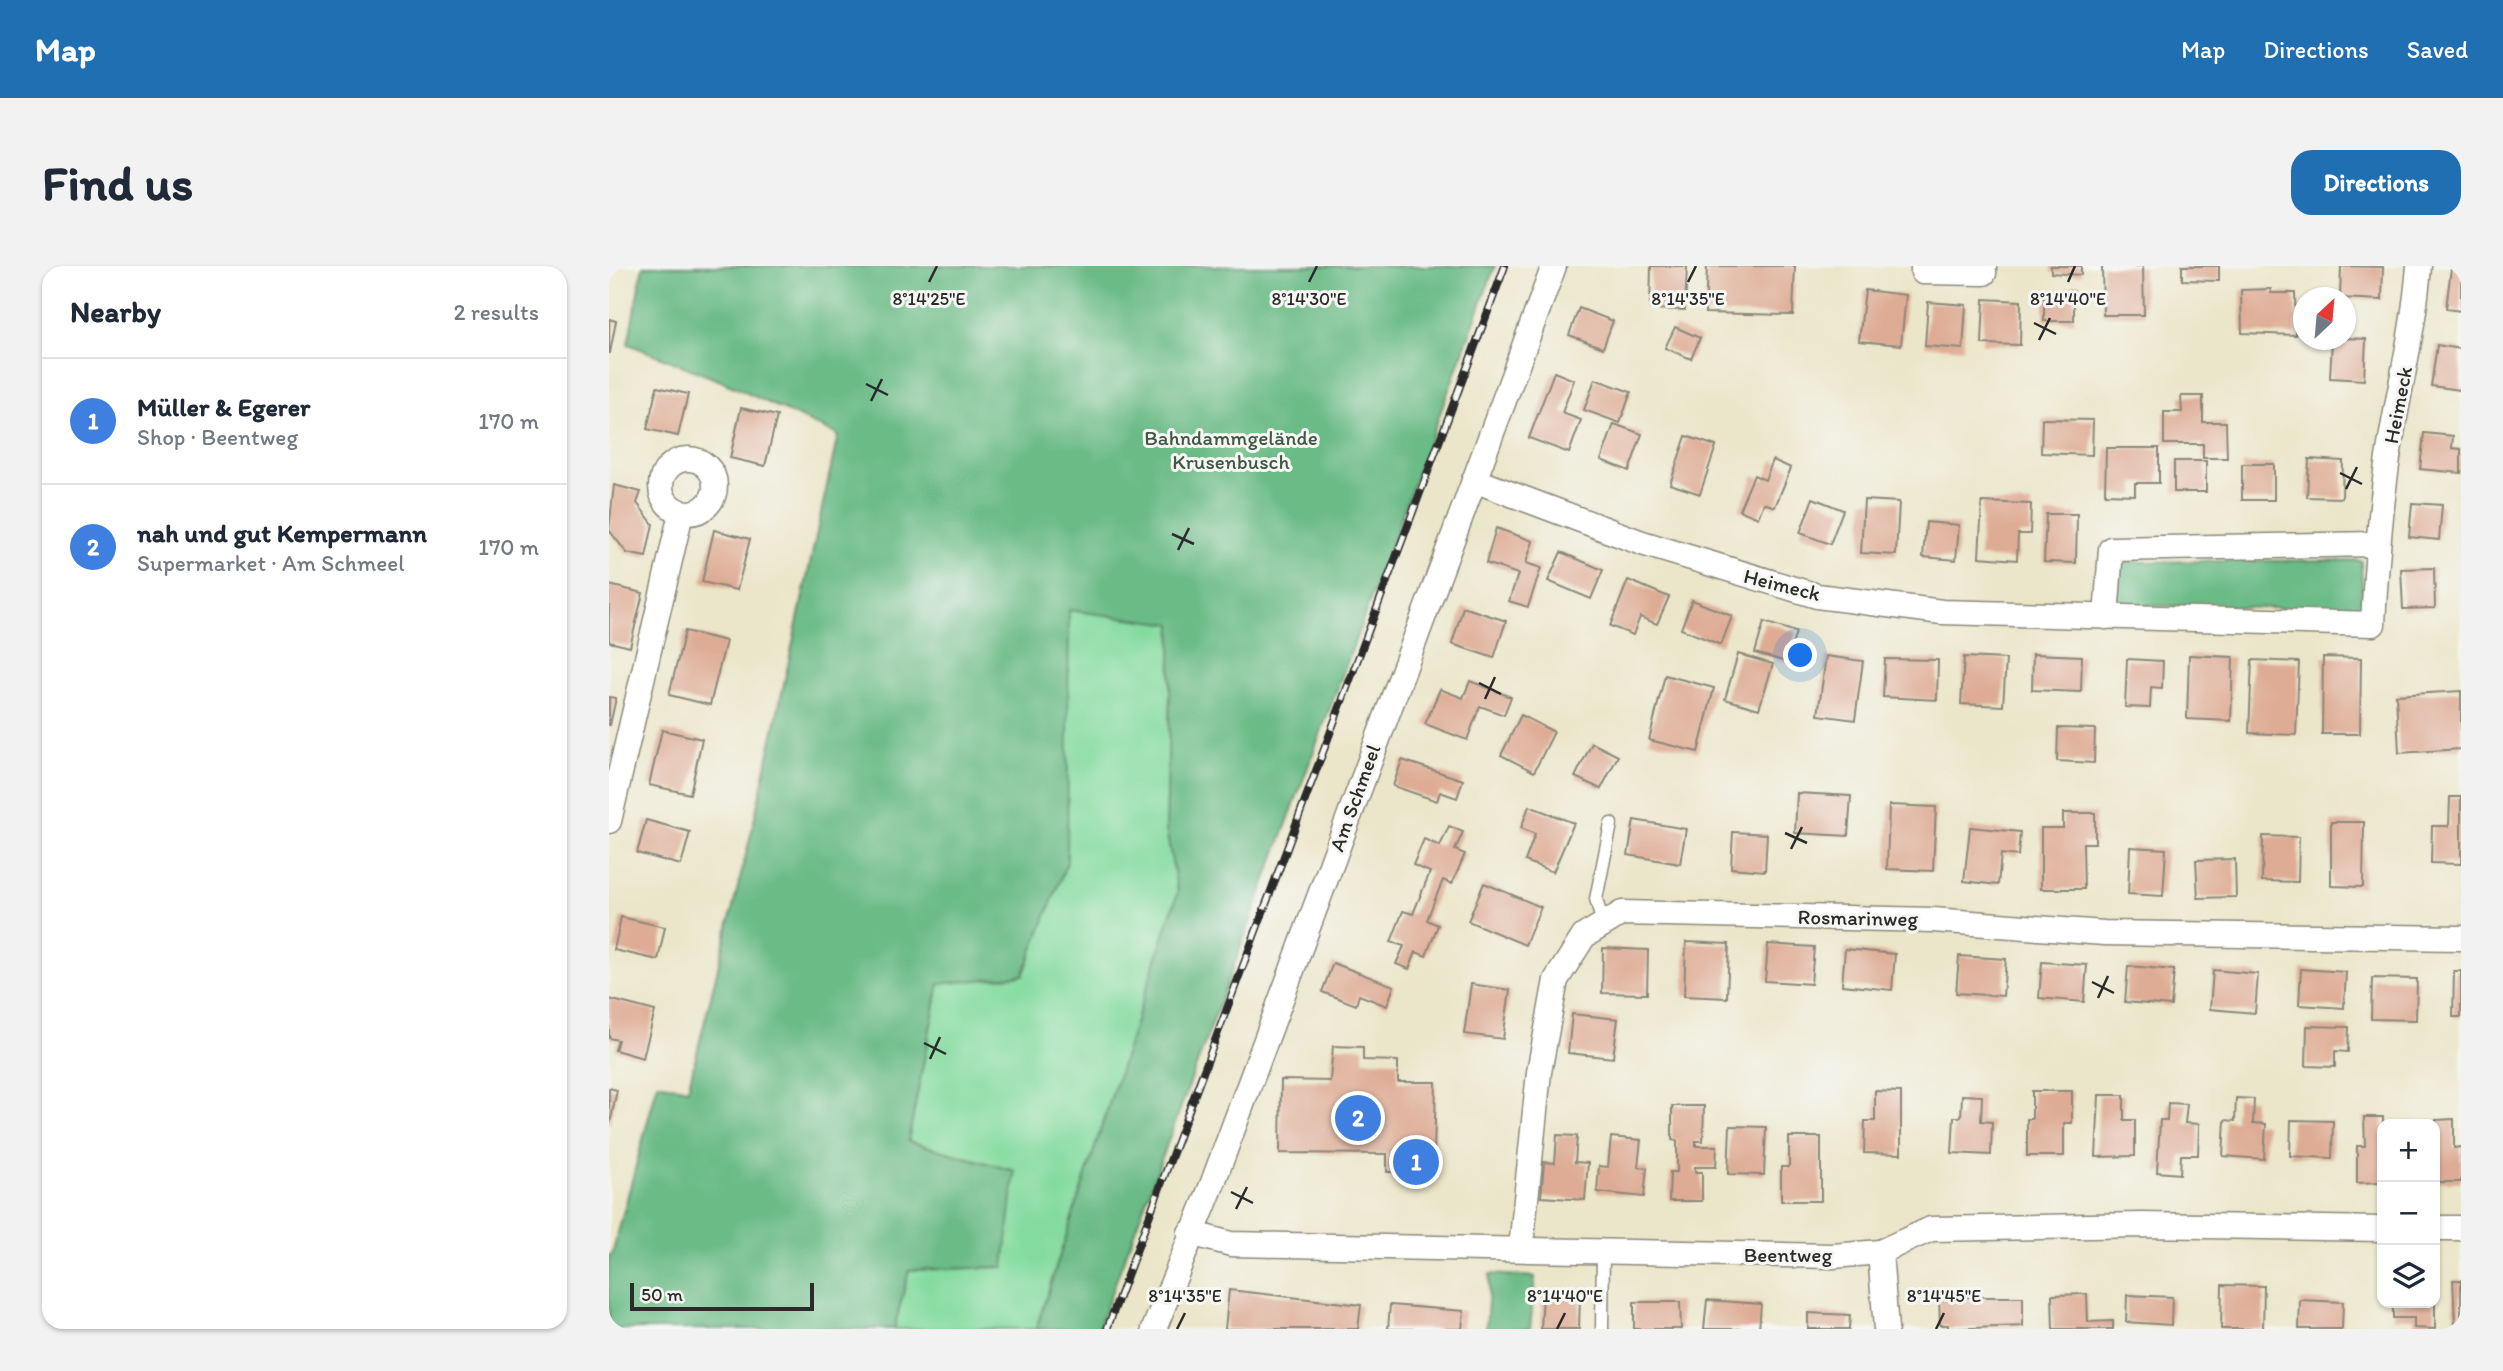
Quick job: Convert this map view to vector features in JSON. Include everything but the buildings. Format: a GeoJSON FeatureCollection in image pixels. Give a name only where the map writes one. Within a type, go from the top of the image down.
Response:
{"type":"FeatureCollection","features":[{"type":"Feature","properties":{"kind":"street","name":"Am Schmeel"},"geometry":{"type":"LineString","coordinates":[[1154,1329],[1190,1233],[1212,1185],[1554,266]]}},
{"type":"Feature","properties":{"kind":"street"},"geometry":{"type":"LineString","coordinates":[[1923,266],[1923,272],[1984,273],[1984,266]]}},
{"type":"Feature","properties":{"kind":"street","name":"Heimeck"},"geometry":{"type":"LineString","coordinates":[[1473,480],[1642,543],[1747,577],[1817,596],[1942,612],[2373,624],[2377,544],[2388,457],[2416,310],[2419,266]]}},
{"type":"Feature","properties":{"kind":"street"},"geometry":{"type":"LineString","coordinates":[[609,821],[613,788],[681,513]]}},
{"type":"Feature","properties":{"kind":"street"},"geometry":{"type":"LineString","coordinates":[[2106,617],[2111,549],[2377,544]]}},
{"type":"Feature","properties":{"kind":"street","name":"Rosmarinweg"},"geometry":{"type":"LineString","coordinates":[[1521,1248],[1539,1072],[1556,980],[1584,936],[1622,913],[1933,920],[2104,933],[2461,938]]}},
{"type":"Feature","properties":{"kind":"street","name":"Beentweg"},"geometry":{"type":"LineString","coordinates":[[1190,1233],[1231,1244],[1833,1256],[1880,1252],[1931,1229],[2143,1225],[2377,1228]]}},
{"type":"Feature","properties":{"kind":"street"},"geometry":{"type":"LineString","coordinates":[[2440,1228],[2461,1228]]}},
{"type":"Feature","properties":{"kind":"street"},"geometry":{"type":"LineString","coordinates":[[1880,1252],[1886,1329]]}},
{"type":"Feature","properties":{"kind":"lane"},"geometry":{"type":"LineString","coordinates":[[1603,924],[1596,899],[1611,824]]}},
{"type":"Feature","properties":{"kind":"lane"},"geometry":{"type":"LineString","coordinates":[[1602,1329],[1604,1252]]}},
{"type":"Feature","properties":{"kind":"green space","name":"Bahndammgelände Krusenbusch"},"geometry":{"type":"Polygon","coordinates":[[[643,266],[1495,266],[1098,1329],[1036,1329],[1178,892],[1166,830],[1172,624],[1069,610],[1067,862],[1023,975],[939,984],[908,1141],[1015,1171],[1004,1267],[909,1270],[894,1329],[609,1329],[609,1255],[612,1255],[658,1083],[688,1089],[753,826],[838,435],[721,381],[628,344],[643,266]]]}},
{"type":"Feature","properties":{"kind":"green space"},"geometry":{"type":"Polygon","coordinates":[[[2361,560],[2363,610],[2116,605],[2119,562],[2361,560]]]}},
{"type":"Feature","properties":{"kind":"green space"},"geometry":{"type":"Polygon","coordinates":[[[1068,610],[1172,623],[1166,830],[1178,892],[1036,1329],[894,1329],[909,1270],[1003,1267],[1014,1171],[908,1141],[939,983],[1023,975],[1067,862],[1068,610]]]}},
{"type":"Feature","properties":{"kind":"green space"},"geometry":{"type":"Polygon","coordinates":[[[1490,1274],[1535,1277],[1530,1329],[1486,1329],[1490,1274]]]}},
{"type":"Feature","properties":{"kind":"railway"},"geometry":{"type":"LineString","coordinates":[[1107,1329],[1505,266]]}},
{"type":"Feature","properties":{"kind":"place","name":"nah und gut Kempermann"},"geometry":{"type":"Point","coordinates":[1358,1118]}},
{"type":"Feature","properties":{"kind":"place","name":"Müller & Egerer"},"geometry":{"type":"Point","coordinates":[1416,1162]}}]}
